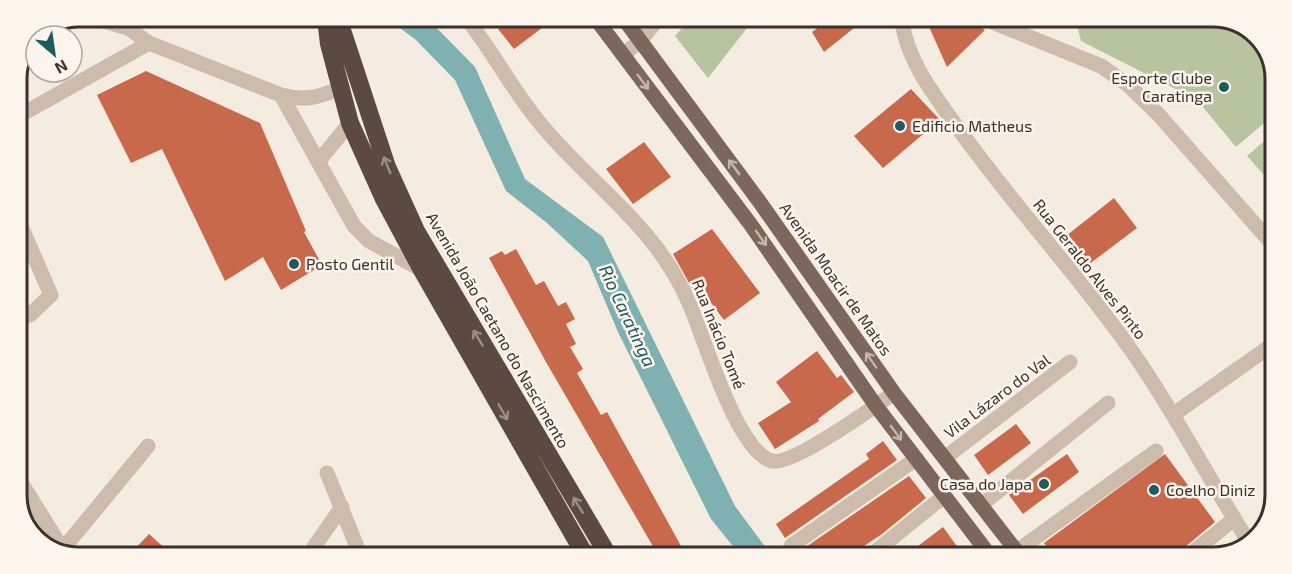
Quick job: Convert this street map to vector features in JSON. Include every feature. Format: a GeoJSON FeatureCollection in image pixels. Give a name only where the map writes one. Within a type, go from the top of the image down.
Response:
{"type":"FeatureCollection","features":[{"type":"Feature","properties":{"kind":"highway","name":"Avenida João Caetano do Nascimento"},"geometry":{"type":"LineString","coordinates":[[330,27],[387,167],[416,231],[603,547]]}},
{"type":"Feature","properties":{"kind":"highway","name":"Avenida João Caetano do Nascimento"},"geometry":{"type":"LineString","coordinates":[[342,27],[337,42],[340,88],[350,123],[384,199],[422,270],[580,547]]}},
{"type":"Feature","properties":{"kind":"main road"},"geometry":{"type":"LineString","coordinates":[[602,27],[751,225],[876,406],[984,547]]}},
{"type":"Feature","properties":{"kind":"main road","name":"Avenida Moacir de Matos"},"geometry":{"type":"LineString","coordinates":[[630,27],[759,201],[894,393],[1014,547]]}},
{"type":"Feature","properties":{"kind":"street"},"geometry":{"type":"LineString","coordinates":[[131,27],[149,43],[281,95],[298,99],[313,98],[340,88]]}},
{"type":"Feature","properties":{"kind":"street","name":"Rua Inácio Tomé"},"geometry":{"type":"LineString","coordinates":[[472,27],[540,124],[653,240],[688,301],[726,399],[740,427],[760,452],[772,461],[783,460],[811,447],[894,393]]}},
{"type":"Feature","properties":{"kind":"street"},"geometry":{"type":"LineString","coordinates":[[622,55],[641,40],[652,27]]}},
{"type":"Feature","properties":{"kind":"street","name":"Rua Geraldo Alves Pinto"},"geometry":{"type":"LineString","coordinates":[[903,27],[923,79],[986,167],[1073,273],[1130,349],[1174,414],[1245,536]]}},
{"type":"Feature","properties":{"kind":"street"},"geometry":{"type":"LineString","coordinates":[[1004,27],[1101,66],[1128,85],[1158,114],[1265,236]]}},
{"type":"Feature","properties":{"kind":"street"},"geometry":{"type":"LineString","coordinates":[[27,111],[149,43]]}},
{"type":"Feature","properties":{"kind":"street"},"geometry":{"type":"LineString","coordinates":[[281,95],[347,216],[363,236],[422,270]]}},
{"type":"Feature","properties":{"kind":"street"},"geometry":{"type":"LineString","coordinates":[[318,162],[350,123]]}},
{"type":"Feature","properties":{"kind":"street"},"geometry":{"type":"LineString","coordinates":[[27,240],[51,295],[27,316]]}},
{"type":"Feature","properties":{"kind":"street"},"geometry":{"type":"LineString","coordinates":[[1174,414],[1265,350]]}},
{"type":"Feature","properties":{"kind":"street","name":"Vila Lázaro do Val"},"geometry":{"type":"LineString","coordinates":[[945,457],[1070,362]]}},
{"type":"Feature","properties":{"kind":"street"},"geometry":{"type":"LineString","coordinates":[[981,505],[1108,403]]}},
{"type":"Feature","properties":{"kind":"street"},"geometry":{"type":"LineString","coordinates":[[66,545],[148,446]]}},
{"type":"Feature","properties":{"kind":"street"},"geometry":{"type":"LineString","coordinates":[[1028,547],[1156,451]]}},
{"type":"Feature","properties":{"kind":"street"},"geometry":{"type":"LineString","coordinates":[[791,546],[915,459]]}},
{"type":"Feature","properties":{"kind":"street"},"geometry":{"type":"LineString","coordinates":[[327,473],[357,547]]}},
{"type":"Feature","properties":{"kind":"street"},"geometry":{"type":"LineString","coordinates":[[27,493],[55,541]]}},
{"type":"Feature","properties":{"kind":"street"},"geometry":{"type":"LineString","coordinates":[[881,547],[945,496]]}},
{"type":"Feature","properties":{"kind":"street"},"geometry":{"type":"LineString","coordinates":[[314,547],[342,507]]}},
{"type":"Feature","properties":{"kind":"street"},"geometry":{"type":"LineString","coordinates":[[1200,547],[1234,519]]}},
{"type":"Feature","properties":{"kind":"green space"},"geometry":{"type":"Polygon","coordinates":[[[683,27],[748,27],[708,78],[675,36],[683,27]]]}},
{"type":"Feature","properties":{"kind":"green space","name":"Esporte Clube Caratinga"},"geometry":{"type":"Polygon","coordinates":[[[1078,27],[1213,27],[1233,31],[1245,38],[1260,56],[1265,76],[1265,122],[1236,147],[1197,100],[1081,41],[1078,27]]]}},
{"type":"Feature","properties":{"kind":"green space"},"geometry":{"type":"Polygon","coordinates":[[[1265,141],[1265,176],[1247,156],[1265,141]]]}},
{"type":"Feature","properties":{"kind":"water","name":"Rio Caratinga"},"geometry":{"type":"Polygon","coordinates":[[[398,27],[436,27],[475,67],[525,179],[603,237],[735,506],[765,547],[734,547],[711,519],[618,332],[588,261],[547,223],[506,191],[455,80],[415,39],[398,27]]]}},
{"type":"Feature","properties":{"kind":"building"},"geometry":{"type":"Polygon","coordinates":[[[501,27],[543,27],[514,49],[498,29],[501,27]]]}},
{"type":"Feature","properties":{"kind":"building"},"geometry":{"type":"Polygon","coordinates":[[[819,27],[855,27],[824,52],[812,32],[819,27]]]}},
{"type":"Feature","properties":{"kind":"building"},"geometry":{"type":"Polygon","coordinates":[[[929,27],[980,27],[985,30],[947,67],[929,27]]]}},
{"type":"Feature","properties":{"kind":"building"},"geometry":{"type":"Polygon","coordinates":[[[146,71],[260,123],[306,231],[304,232],[322,265],[281,290],[263,257],[225,281],[162,149],[131,163],[97,95],[146,71]]]}},
{"type":"Feature","properties":{"kind":"building","name":"Edificio Matheus"},"geometry":{"type":"Polygon","coordinates":[[[911,89],[940,120],[883,168],[854,136],[911,89]]]}},
{"type":"Feature","properties":{"kind":"building"},"geometry":{"type":"Polygon","coordinates":[[[644,142],[671,177],[633,204],[606,169],[644,142]]]}},
{"type":"Feature","properties":{"kind":"building"},"geometry":{"type":"Polygon","coordinates":[[[1114,198],[1137,228],[1088,265],[1066,236],[1114,198]]]}},
{"type":"Feature","properties":{"kind":"building"},"geometry":{"type":"Polygon","coordinates":[[[712,229],[760,293],[724,320],[699,287],[693,290],[673,254],[712,229]]]}},
{"type":"Feature","properties":{"kind":"building"},"geometry":{"type":"Polygon","coordinates":[[[516,249],[536,285],[544,281],[558,306],[566,302],[575,319],[566,324],[576,344],[570,347],[583,369],[577,373],[601,415],[607,412],[682,547],[653,547],[546,362],[489,258],[502,251],[505,255],[516,249]]]}},
{"type":"Feature","properties":{"kind":"building"},"geometry":{"type":"Polygon","coordinates":[[[817,351],[837,378],[841,375],[854,392],[818,419],[819,421],[775,449],[758,423],[791,402],[776,382],[817,351]]]}},
{"type":"Feature","properties":{"kind":"building"},"geometry":{"type":"Polygon","coordinates":[[[1016,424],[1031,443],[988,475],[974,455],[1016,424]]]}},
{"type":"Feature","properties":{"kind":"building"},"geometry":{"type":"Polygon","coordinates":[[[883,441],[897,460],[785,538],[776,524],[869,459],[866,454],[883,441]]]}},
{"type":"Feature","properties":{"kind":"building","name":"Casa do Japa"},"geometry":{"type":"Polygon","coordinates":[[[1067,454],[1079,472],[1023,514],[1009,495],[1067,454]]]}},
{"type":"Feature","properties":{"kind":"building","name":"Coelho Diniz"},"geometry":{"type":"Polygon","coordinates":[[[1165,454],[1215,522],[1185,547],[1047,547],[1044,543],[1165,454]]]}},
{"type":"Feature","properties":{"kind":"building"},"geometry":{"type":"Polygon","coordinates":[[[909,476],[926,498],[862,547],[806,547],[909,476]]]}},
{"type":"Feature","properties":{"kind":"building"},"geometry":{"type":"Polygon","coordinates":[[[943,527],[957,547],[916,547],[943,527]]]}},
{"type":"Feature","properties":{"kind":"building"},"geometry":{"type":"Polygon","coordinates":[[[149,534],[163,547],[137,547],[149,534]]]}},
{"type":"Feature","properties":{"kind":"place","name":"Esporte Clube Caratinga"},"geometry":{"type":"Point","coordinates":[1224,87]}},
{"type":"Feature","properties":{"kind":"place","name":"Edificio Matheus"},"geometry":{"type":"Point","coordinates":[900,126]}},
{"type":"Feature","properties":{"kind":"place","name":"Posto Gentil"},"geometry":{"type":"Point","coordinates":[294,264]}},
{"type":"Feature","properties":{"kind":"place","name":"Casa do Japa"},"geometry":{"type":"Point","coordinates":[1044,484]}},
{"type":"Feature","properties":{"kind":"place","name":"Coelho Diniz"},"geometry":{"type":"Point","coordinates":[1154,490]}}]}
